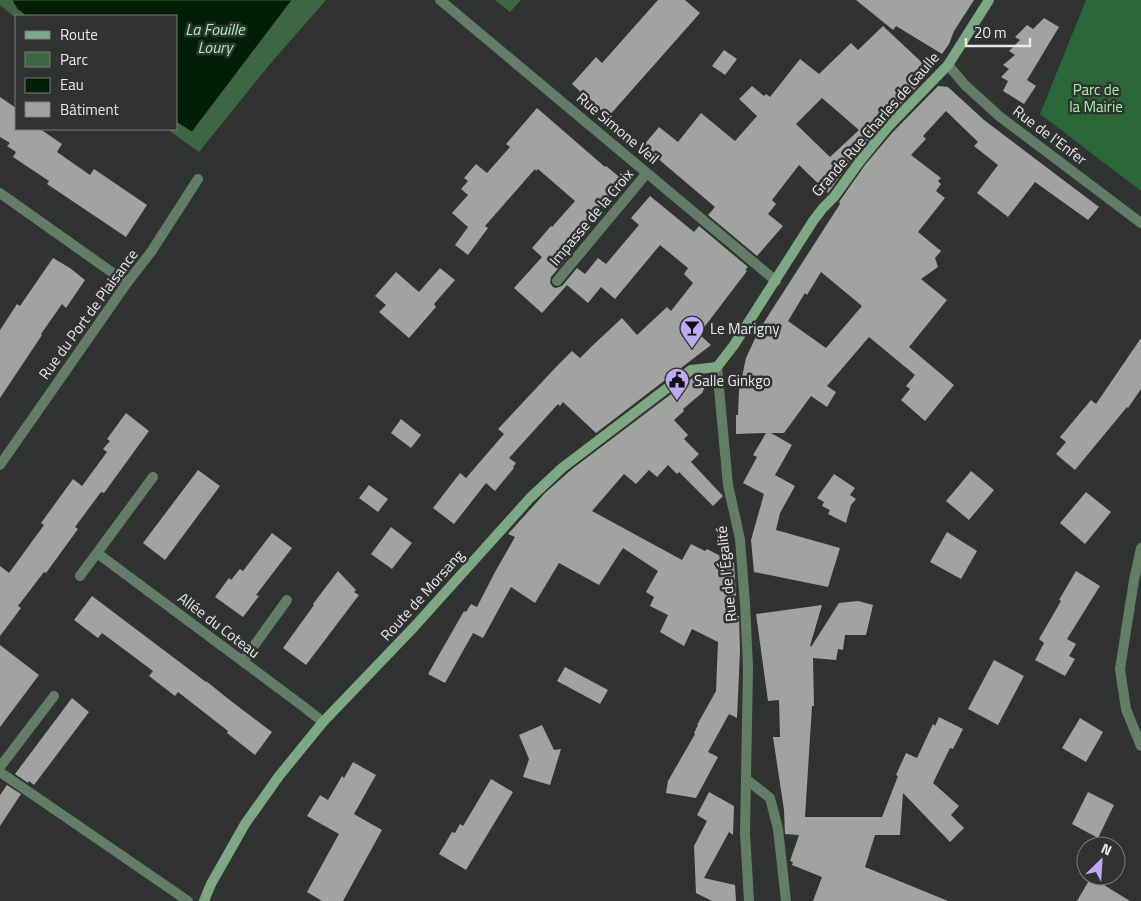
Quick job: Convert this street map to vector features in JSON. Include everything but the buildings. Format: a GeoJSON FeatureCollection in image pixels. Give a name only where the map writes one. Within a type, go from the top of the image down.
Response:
{"type":"FeatureCollection","features":[{"type":"Feature","properties":{"kind":"street","name":"Rue Simone Veil"},"geometry":{"type":"LineString","coordinates":[[440,0],[776,281]]}},
{"type":"Feature","properties":{"kind":"street","name":"Grande Rue Charles de Gaulle"},"geometry":{"type":"LineString","coordinates":[[717,367],[734,345],[813,221],[887,128],[948,65],[989,0]]}},
{"type":"Feature","properties":{"kind":"street","name":"Rue de l'Enfer"},"geometry":{"type":"LineString","coordinates":[[948,65],[965,85],[999,116],[1141,223]]}},
{"type":"Feature","properties":{"kind":"street","name":"Impasse de la Croix"},"geometry":{"type":"LineString","coordinates":[[557,281],[648,173]]}},
{"type":"Feature","properties":{"kind":"street","name":"Rue du Port de Plaisance"},"geometry":{"type":"LineString","coordinates":[[0,465],[127,283],[151,252],[198,179]]}},
{"type":"Feature","properties":{"kind":"street"},"geometry":{"type":"LineString","coordinates":[[0,193],[127,283]]}},
{"type":"Feature","properties":{"kind":"street","name":"Rue de l'Égalité"},"geometry":{"type":"LineString","coordinates":[[717,367],[728,485],[740,539],[748,667],[745,833],[749,901]]}},
{"type":"Feature","properties":{"kind":"street","name":"Route de Morsang"},"geometry":{"type":"LineString","coordinates":[[204,901],[215,876],[245,824],[279,776],[323,722],[414,627],[530,498],[562,468],[691,370],[717,367]]}},
{"type":"Feature","properties":{"kind":"street"},"geometry":{"type":"LineString","coordinates":[[80,576],[153,477]]}},
{"type":"Feature","properties":{"kind":"street"},"geometry":{"type":"LineString","coordinates":[[1141,548],[1120,669],[1126,709],[1141,746]]}},
{"type":"Feature","properties":{"kind":"street","name":"Allée du Coteau"},"geometry":{"type":"LineString","coordinates":[[96,553],[323,722]]}},
{"type":"Feature","properties":{"kind":"street"},"geometry":{"type":"LineString","coordinates":[[242,661],[287,600]]}},
{"type":"Feature","properties":{"kind":"street"},"geometry":{"type":"LineString","coordinates":[[0,767],[54,696]]}},
{"type":"Feature","properties":{"kind":"street"},"geometry":{"type":"LineString","coordinates":[[0,772],[188,901]]}},
{"type":"Feature","properties":{"kind":"street"},"geometry":{"type":"LineString","coordinates":[[746,779],[770,798],[778,829],[786,901]]}},
{"type":"Feature","properties":{"kind":"green space","name":"La Fouille Loury"},"geometry":{"type":"Polygon","coordinates":[[[0,0],[326,0],[270,64],[199,152],[168,130],[178,130],[178,15],[15,15],[15,17],[0,5],[0,0]]]}},
{"type":"Feature","properties":{"kind":"green space"},"geometry":{"type":"Polygon","coordinates":[[[495,0],[521,0],[510,12],[495,0]]]}},
{"type":"Feature","properties":{"kind":"green space","name":"Parc de la Mairie"},"geometry":{"type":"Polygon","coordinates":[[[1086,0],[1141,0],[1141,191],[1040,114],[1086,0]]]}},
{"type":"Feature","properties":{"kind":"water","name":"La Fouille Loury"},"geometry":{"type":"Polygon","coordinates":[[[12,0],[292,0],[192,132],[178,123],[178,15],[25,15],[17,9],[12,0]]]}},
{"type":"Feature","properties":{"kind":"place","name":"Le Marigny"},"geometry":{"type":"Point","coordinates":[692,349]}},
{"type":"Feature","properties":{"kind":"place","name":"Salle Ginkgo"},"geometry":{"type":"Point","coordinates":[677,401]}}]}
